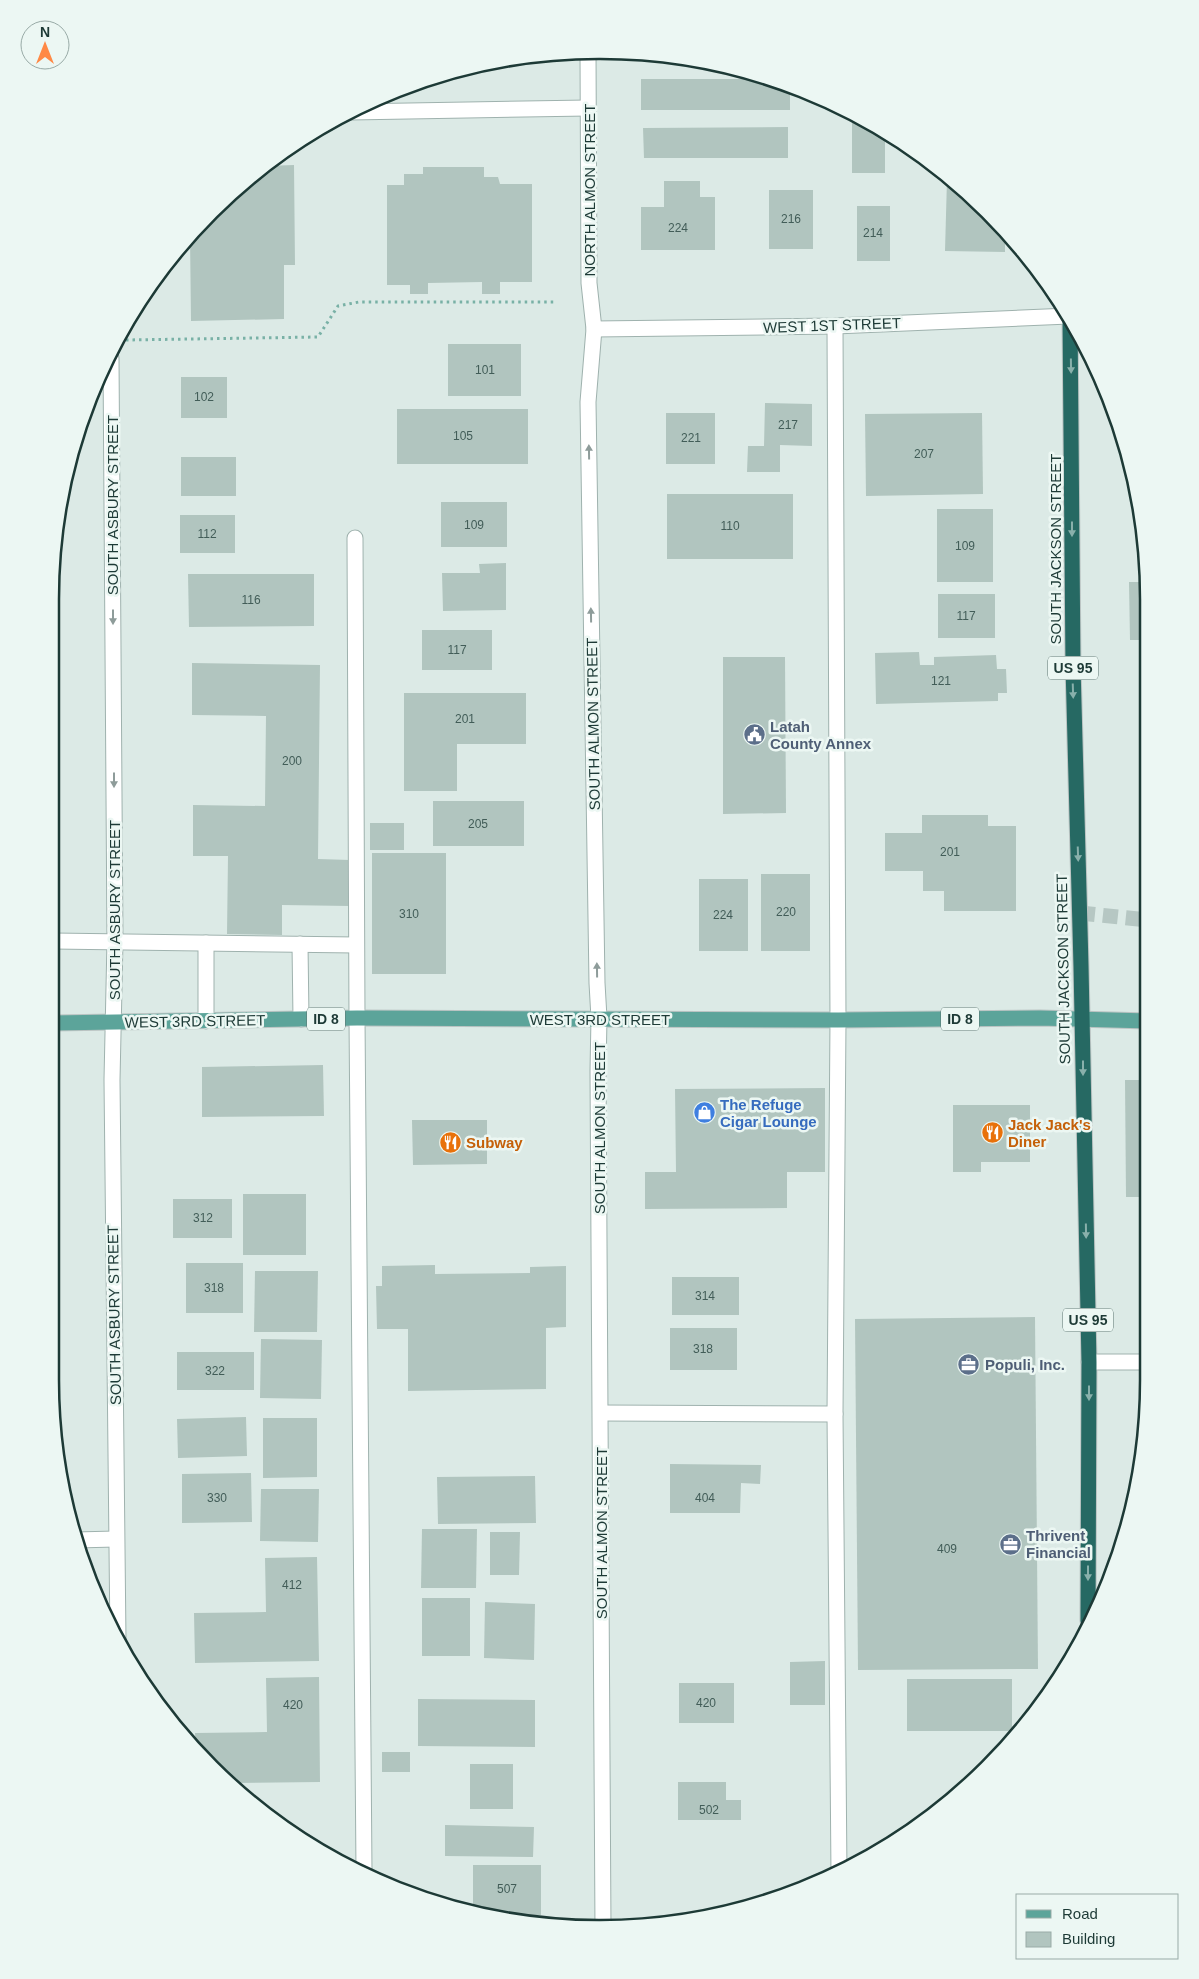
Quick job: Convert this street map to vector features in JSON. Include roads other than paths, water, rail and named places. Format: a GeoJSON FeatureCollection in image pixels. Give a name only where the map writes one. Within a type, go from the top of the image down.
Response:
{"type":"FeatureCollection","features":[{"type":"Feature","properties":{"kind":"highway","name":"SOUTH JACKSON STREET"},"geometry":{"type":"LineString","coordinates":[[1070,333],[1073,666],[1083,1019],[1089,1362],[1088,1610]]}},
{"type":"Feature","properties":{"kind":"main road","name":"WEST 3RD STREET"},"geometry":{"type":"LineString","coordinates":[[59,1023],[357,1018],[1083,1019],[1140,1021]]}},
{"type":"Feature","properties":{"kind":"street","name":"NORTH ALMON STREET"},"geometry":{"type":"LineString","coordinates":[[588,59],[589,283],[594,328]]}},
{"type":"Feature","properties":{"kind":"street"},"geometry":{"type":"LineString","coordinates":[[367,112],[588,108]]}},
{"type":"Feature","properties":{"kind":"street","name":"WEST 1ST STREET"},"geometry":{"type":"LineString","coordinates":[[594,328],[835,326],[1061,317]]}},
{"type":"Feature","properties":{"kind":"street"},"geometry":{"type":"LineString","coordinates":[[835,326],[838,1020],[835,1414],[839,1864]]}},
{"type":"Feature","properties":{"kind":"street","name":"SOUTH ALMON STREET"},"geometry":{"type":"LineString","coordinates":[[594,328],[588,402],[599,1018],[603,1920]]}},
{"type":"Feature","properties":{"kind":"street","name":"SOUTH ASBURY STREET"},"geometry":{"type":"LineString","coordinates":[[111,369],[115,942],[112,1080],[118,1624]]}},
{"type":"Feature","properties":{"kind":"street"},"geometry":{"type":"LineString","coordinates":[[355,538],[356,945],[364,1866]]}},
{"type":"Feature","properties":{"kind":"street"},"geometry":{"type":"LineString","coordinates":[[59,941],[356,945]]}},
{"type":"Feature","properties":{"kind":"street"},"geometry":{"type":"LineString","coordinates":[[206,943],[206,1021]]}},
{"type":"Feature","properties":{"kind":"street"},"geometry":{"type":"LineString","coordinates":[[300,944],[300,1019]]}},
{"type":"Feature","properties":{"kind":"street"},"geometry":{"type":"LineString","coordinates":[[1089,1362],[1140,1362]]}},
{"type":"Feature","properties":{"kind":"street"},"geometry":{"type":"LineString","coordinates":[[601,1412],[835,1414]]}},
{"type":"Feature","properties":{"kind":"street"},"geometry":{"type":"LineString","coordinates":[[83,1540],[116,1539]]}},
{"type":"Feature","properties":{"kind":"tunnel"},"geometry":{"type":"LineString","coordinates":[[1080,913],[1140,919]]}},
{"type":"Feature","properties":{"kind":"place","name":"Latah County Annex"},"geometry":{"type":"Point","coordinates":[754,735]}},
{"type":"Feature","properties":{"kind":"place","name":"The Refuge Cigar Lounge"},"geometry":{"type":"Point","coordinates":[704,1113]}},
{"type":"Feature","properties":{"kind":"place","name":"Jack Jack's Diner"},"geometry":{"type":"Point","coordinates":[992,1133]}},
{"type":"Feature","properties":{"kind":"place","name":"Subway"},"geometry":{"type":"Point","coordinates":[450,1142]}},
{"type":"Feature","properties":{"kind":"place","name":"Populi, Inc."},"geometry":{"type":"Point","coordinates":[969,1364]}},
{"type":"Feature","properties":{"kind":"place","name":"Thrivent Financial"},"geometry":{"type":"Point","coordinates":[1010,1544]}}]}
